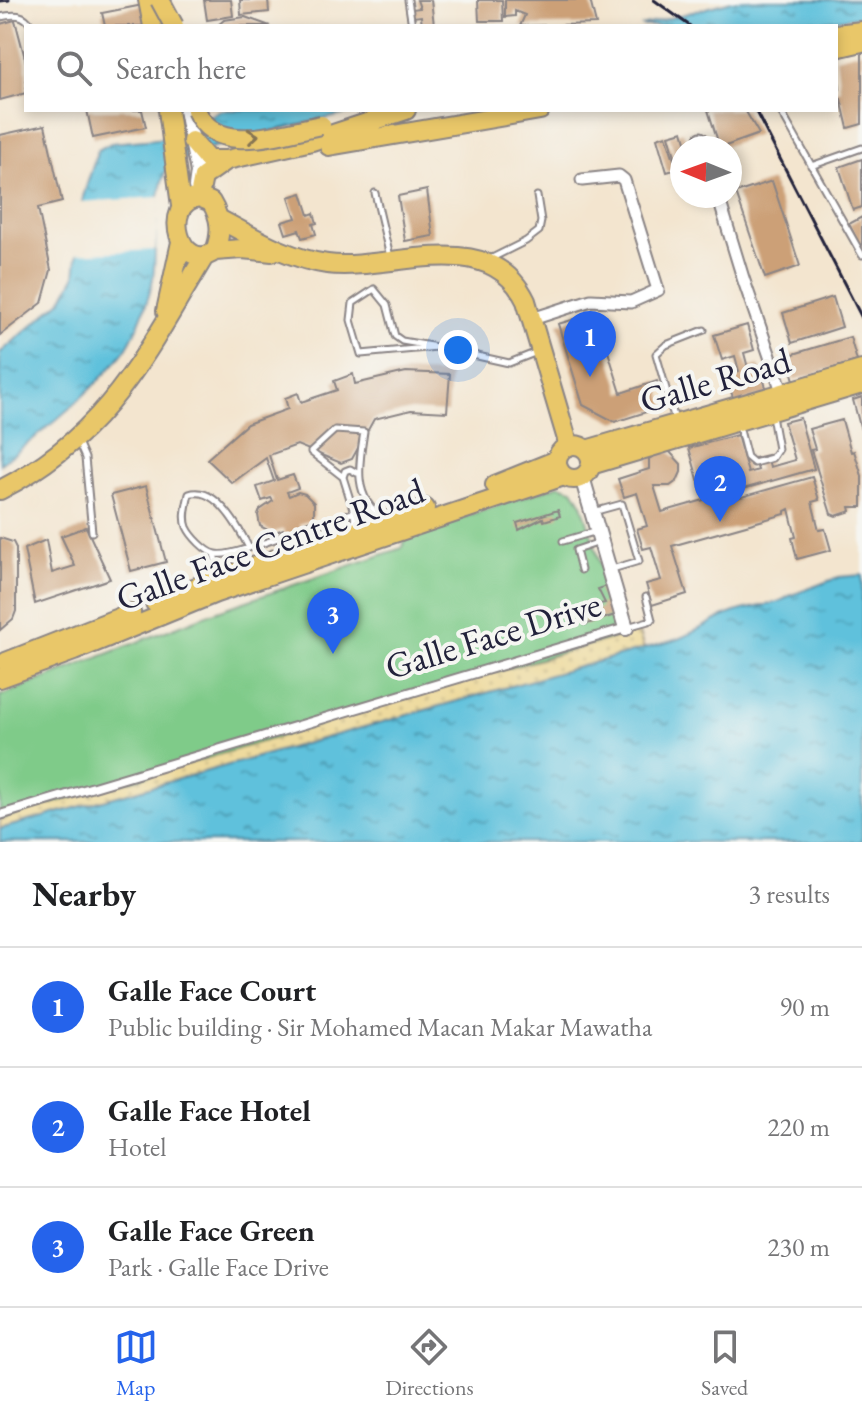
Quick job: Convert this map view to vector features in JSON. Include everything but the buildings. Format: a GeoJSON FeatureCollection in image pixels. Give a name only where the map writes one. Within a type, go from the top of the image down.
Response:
{"type":"FeatureCollection","features":[{"type":"Feature","properties":{"kind":"main road"},"geometry":{"type":"LineString","coordinates":[[148,0],[153,24]]}},
{"type":"Feature","properties":{"kind":"main road"},"geometry":{"type":"LineString","coordinates":[[159,0],[162,24]]}},
{"type":"Feature","properties":{"kind":"main road"},"geometry":{"type":"LineString","coordinates":[[159,0],[171,24]]}},
{"type":"Feature","properties":{"kind":"main road"},"geometry":{"type":"LineString","coordinates":[[838,34],[862,31]]}},
{"type":"Feature","properties":{"kind":"main road"},"geometry":{"type":"LineString","coordinates":[[838,48],[862,42]]}},
{"type":"Feature","properties":{"kind":"main road"},"geometry":{"type":"LineString","coordinates":[[197,181],[217,180],[226,171],[355,138],[401,112]]}},
{"type":"Feature","properties":{"kind":"main road"},"geometry":{"type":"LineString","coordinates":[[0,490],[52,461],[100,417],[116,398],[220,236],[215,208],[197,181],[184,114],[200,119],[213,132],[227,138],[251,138],[401,112]]}},
{"type":"Feature","properties":{"kind":"main road"},"geometry":{"type":"LineString","coordinates":[[197,181],[401,112]]}},
{"type":"Feature","properties":{"kind":"main road"},"geometry":{"type":"LineString","coordinates":[[329,146],[528,112]]}},
{"type":"Feature","properties":{"kind":"main road"},"geometry":{"type":"LineString","coordinates":[[161,329],[181,242],[178,221],[197,181],[192,141]]}},
{"type":"Feature","properties":{"kind":"main road"},"geometry":{"type":"LineString","coordinates":[[219,219],[286,253],[312,261],[338,265],[467,257],[486,262],[507,275],[519,287],[532,319],[575,462]]}},
{"type":"Feature","properties":{"kind":"main road"},"geometry":{"type":"LineString","coordinates":[[181,242],[192,255],[242,249],[286,253]]}},
{"type":"Feature","properties":{"kind":"main road","name":"Galle Road"},"geometry":{"type":"LineString","coordinates":[[575,462],[676,425],[862,370]]}},
{"type":"Feature","properties":{"kind":"main road","name":"Galle Road"},"geometry":{"type":"LineString","coordinates":[[575,462],[737,421],[862,384]]}},
{"type":"Feature","properties":{"kind":"main road","name":"Galle Face Centre Road"},"geometry":{"type":"LineString","coordinates":[[0,678],[74,651],[220,578],[522,476],[575,462]]}},
{"type":"Feature","properties":{"kind":"main road","name":"Galle Face Centre Road"},"geometry":{"type":"LineString","coordinates":[[0,665],[158,608],[335,552],[575,462]]}},
{"type":"Feature","properties":{"kind":"street"},"geometry":{"type":"LineString","coordinates":[[167,0],[172,24]]}},
{"type":"Feature","properties":{"kind":"street"},"geometry":{"type":"LineString","coordinates":[[184,114],[192,141]]}},
{"type":"Feature","properties":{"kind":"street"},"geometry":{"type":"LineString","coordinates":[[532,319],[591,300],[631,302],[658,290],[624,180],[619,176],[582,180]]}},
{"type":"Feature","properties":{"kind":"street"},"geometry":{"type":"LineString","coordinates":[[722,208],[783,394]]}},
{"type":"Feature","properties":{"kind":"street","name":"Galle Face Drive"},"geometry":{"type":"LineString","coordinates":[[0,815],[626,628],[575,462]]}},
{"type":"Feature","properties":{"kind":"lane"},"geometry":{"type":"LineString","coordinates":[[408,0],[412,24]]}},
{"type":"Feature","properties":{"kind":"lane"},"geometry":{"type":"LineString","coordinates":[[0,17],[18,15],[29,24]]}},
{"type":"Feature","properties":{"kind":"lane"},"geometry":{"type":"LineString","coordinates":[[355,138],[506,112]]}},
{"type":"Feature","properties":{"kind":"lane"},"geometry":{"type":"LineString","coordinates":[[781,112],[862,255]]}},
{"type":"Feature","properties":{"kind":"lane"},"geometry":{"type":"LineString","coordinates":[[811,166],[862,148]]}},
{"type":"Feature","properties":{"kind":"lane"},"geometry":{"type":"LineString","coordinates":[[375,193],[391,262]]}},
{"type":"Feature","properties":{"kind":"lane"},"geometry":{"type":"LineString","coordinates":[[486,262],[539,231],[541,221],[537,196]]}},
{"type":"Feature","properties":{"kind":"lane"},"geometry":{"type":"LineString","coordinates":[[437,347],[361,354],[351,320],[353,303],[374,289],[387,305],[395,336],[402,341],[437,347],[509,363],[541,350]]}},
{"type":"Feature","properties":{"kind":"lane"},"geometry":{"type":"LineString","coordinates":[[676,425],[656,354],[666,345],[704,330]]}},
{"type":"Feature","properties":{"kind":"lane"},"geometry":{"type":"LineString","coordinates":[[737,421],[747,457],[754,463],[772,458],[778,449],[771,411]]}},
{"type":"Feature","properties":{"kind":"lane"},"geometry":{"type":"LineString","coordinates":[[354,533],[354,512],[343,477],[311,452],[335,430],[364,432],[357,473],[369,507],[387,521]]}},
{"type":"Feature","properties":{"kind":"lane"},"geometry":{"type":"LineString","coordinates":[[77,438],[85,458],[92,532]]}},
{"type":"Feature","properties":{"kind":"lane"},"geometry":{"type":"LineString","coordinates":[[343,477],[345,471],[350,469],[357,473]]}},
{"type":"Feature","properties":{"kind":"lane"},"geometry":{"type":"LineString","coordinates":[[249,548],[235,521],[210,496],[195,492],[189,494],[187,526],[201,544],[214,554],[229,554],[249,548],[369,507]]}},
{"type":"Feature","properties":{"kind":"lane"},"geometry":{"type":"LineString","coordinates":[[592,512],[622,504],[639,561],[609,570]]}},
{"type":"Feature","properties":{"kind":"lane"},"geometry":{"type":"LineString","coordinates":[[563,541],[599,536]]}},
{"type":"Feature","properties":{"kind":"lane"},"geometry":{"type":"LineString","coordinates":[[581,570],[576,550],[599,536]]}},
{"type":"Feature","properties":{"kind":"lane"},"geometry":{"type":"LineString","coordinates":[[214,554],[220,578]]}},
{"type":"Feature","properties":{"kind":"lane"},"geometry":{"type":"LineString","coordinates":[[626,628],[652,620],[646,597]]}},
{"type":"Feature","properties":{"kind":"sand"},"geometry":{"type":"Polygon","coordinates":[[[638,631],[644,649],[0,829],[0,819],[371,707],[638,631]]]}},
{"type":"Feature","properties":{"kind":"green space"},"geometry":{"type":"Polygon","coordinates":[[[559,485],[573,489],[582,504],[622,635],[0,819],[0,696],[209,614],[402,548],[407,536],[559,485]]]}},
{"type":"Feature","properties":{"kind":"water"},"geometry":{"type":"Polygon","coordinates":[[[862,0],[862,16],[808,24],[648,24],[732,1],[862,0]]]}},
{"type":"Feature","properties":{"kind":"water"},"geometry":{"type":"Polygon","coordinates":[[[217,112],[355,112],[259,134],[193,153],[194,159],[178,158],[169,163],[160,190],[151,286],[131,340],[86,393],[0,464],[0,353],[62,300],[75,277],[83,197],[98,150],[111,143],[168,138],[217,112]]]}},
{"type":"Feature","properties":{"kind":"water"},"geometry":{"type":"Polygon","coordinates":[[[862,575],[862,842],[0,842],[0,829],[672,641],[735,612],[778,602],[839,577],[862,575]]]}},
{"type":"Feature","properties":{"kind":"pier"},"geometry":{"type":"Polygon","coordinates":[[[160,197],[155,250],[73,254],[80,202],[160,197]]]}},
{"type":"Feature","properties":{"kind":"railway"},"geometry":{"type":"LineString","coordinates":[[0,1],[9,0]]}},
{"type":"Feature","properties":{"kind":"railway"},"geometry":{"type":"LineString","coordinates":[[654,0],[687,24]]}},
{"type":"Feature","properties":{"kind":"railway"},"geometry":{"type":"LineString","coordinates":[[756,112],[862,318]]}},
{"type":"Feature","properties":{"kind":"place","name":"Galle Face Court"},"geometry":{"type":"Point","coordinates":[590,377]}},
{"type":"Feature","properties":{"kind":"place","name":"Galle Face Hotel"},"geometry":{"type":"Point","coordinates":[720,522]}},
{"type":"Feature","properties":{"kind":"place","name":"Galle Face Green"},"geometry":{"type":"Point","coordinates":[333,654]}}]}
